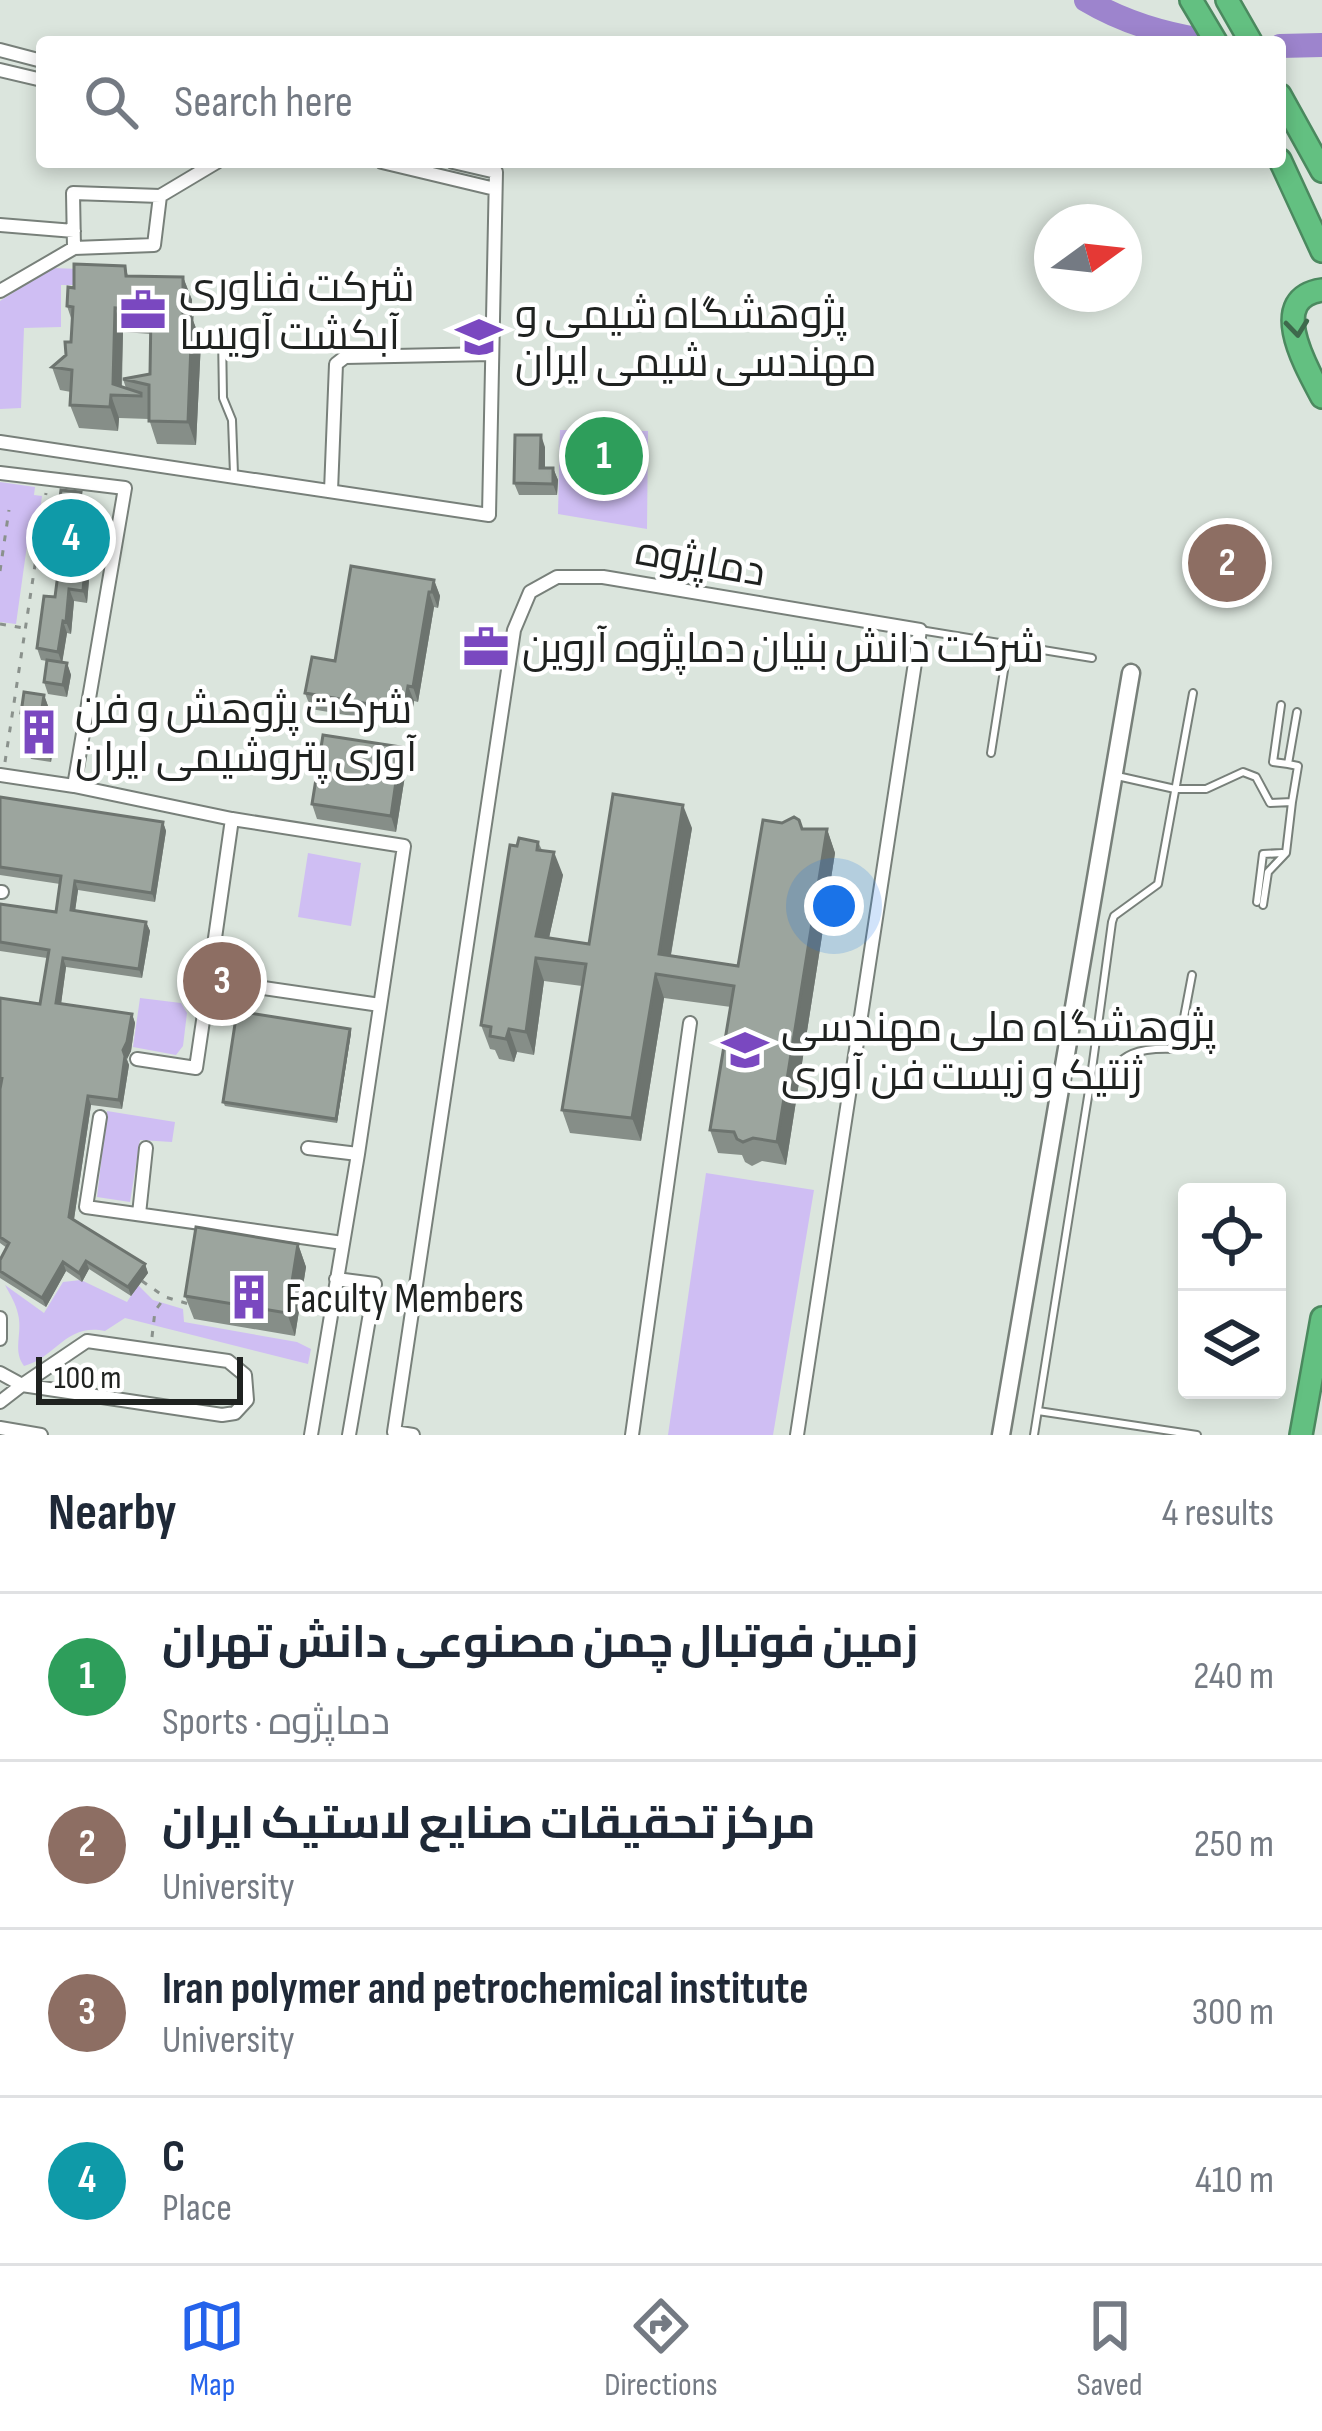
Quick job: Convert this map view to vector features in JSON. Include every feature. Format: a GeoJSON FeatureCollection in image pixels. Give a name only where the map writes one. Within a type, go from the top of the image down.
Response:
{"type":"FeatureCollection","features":[{"type":"Feature","properties":{"kind":"highway"},"geometry":{"type":"LineString","coordinates":[[1191,0],[1212,36]]}},
{"type":"Feature","properties":{"kind":"highway"},"geometry":{"type":"LineString","coordinates":[[1227,0],[1248,36]]}},
{"type":"Feature","properties":{"kind":"highway"},"geometry":{"type":"LineString","coordinates":[[1286,106],[1322,172]]}},
{"type":"Feature","properties":{"kind":"highway"},"geometry":{"type":"LineString","coordinates":[[1284,168],[1322,251]]}},
{"type":"Feature","properties":{"kind":"highway"},"geometry":{"type":"LineString","coordinates":[[1322,290],[1304,294],[1296,302],[1292,319],[1322,397]]}},
{"type":"Feature","properties":{"kind":"highway"},"geometry":{"type":"LineString","coordinates":[[1301,1435],[1322,1318]]}},
{"type":"Feature","properties":{"kind":"street"},"geometry":{"type":"LineString","coordinates":[[0,50],[36,59]]}},
{"type":"Feature","properties":{"kind":"street"},"geometry":{"type":"LineString","coordinates":[[0,70],[36,79]]}},
{"type":"Feature","properties":{"kind":"street"},"geometry":{"type":"LineString","coordinates":[[74,248],[73,194],[160,196],[207,168]]}},
{"type":"Feature","properties":{"kind":"street"},"geometry":{"type":"LineString","coordinates":[[406,168],[495,190]]}},
{"type":"Feature","properties":{"kind":"street"},"geometry":{"type":"LineString","coordinates":[[0,442],[489,515],[496,172],[479,168]]}},
{"type":"Feature","properties":{"kind":"street"},"geometry":{"type":"LineString","coordinates":[[0,291],[74,248],[154,245],[160,196]]}},
{"type":"Feature","properties":{"kind":"street"},"geometry":{"type":"LineString","coordinates":[[0,225],[74,231]]}},
{"type":"Feature","properties":{"kind":"street"},"geometry":{"type":"LineString","coordinates":[[331,491],[336,364],[345,357],[492,355]]}},
{"type":"Feature","properties":{"kind":"street"},"geometry":{"type":"LineString","coordinates":[[0,473],[125,488],[74,786]]}},
{"type":"Feature","properties":{"kind":"street","name":"دماپژوه"},"geometry":{"type":"LineString","coordinates":[[413,1435],[394,1433],[514,630],[530,592],[557,577],[603,577],[920,630]]}},
{"type":"Feature","properties":{"kind":"street"},"geometry":{"type":"LineString","coordinates":[[797,1435],[920,630]]}},
{"type":"Feature","properties":{"kind":"street"},"geometry":{"type":"LineString","coordinates":[[1001,1435],[1131,673]]}},
{"type":"Feature","properties":{"kind":"street"},"geometry":{"type":"LineString","coordinates":[[1,775],[404,846],[311,1435]]}},
{"type":"Feature","properties":{"kind":"street"},"geometry":{"type":"LineString","coordinates":[[137,1059],[196,1068],[232,819]]}},
{"type":"Feature","properties":{"kind":"street"},"geometry":{"type":"LineString","coordinates":[[209,980],[380,1005]]}},
{"type":"Feature","properties":{"kind":"street"},"geometry":{"type":"LineString","coordinates":[[632,1435],[690,1022]]}},
{"type":"Feature","properties":{"kind":"street"},"geometry":{"type":"LineString","coordinates":[[100,1117],[86,1207],[343,1244]]}},
{"type":"Feature","properties":{"kind":"street"},"geometry":{"type":"LineString","coordinates":[[140,1214],[146,1148]]}},
{"type":"Feature","properties":{"kind":"street"},"geometry":{"type":"LineString","coordinates":[[308,1148],[358,1154]]}},
{"type":"Feature","properties":{"kind":"street"},"geometry":{"type":"LineString","coordinates":[[336,1280],[375,1284],[350,1435]]}},
{"type":"Feature","properties":{"kind":"street"},"geometry":{"type":"LineString","coordinates":[[0,1318],[0,1339]]}},
{"type":"Feature","properties":{"kind":"street"},"geometry":{"type":"LineString","coordinates":[[0,1373],[22,1385],[222,1415],[236,1413],[247,1400],[245,1375],[228,1361],[87,1341],[22,1385],[0,1402]]}},
{"type":"Feature","properties":{"kind":"street"},"geometry":{"type":"LineString","coordinates":[[0,1429],[41,1435]]}},
{"type":"Feature","properties":{"kind":"lane"},"geometry":{"type":"LineString","coordinates":[[222,335],[223,398],[232,420],[234,477]]}},
{"type":"Feature","properties":{"kind":"lane"},"geometry":{"type":"LineString","coordinates":[[920,630],[1092,658]]}},
{"type":"Feature","properties":{"kind":"lane"},"geometry":{"type":"LineString","coordinates":[[991,753],[1008,644]]}},
{"type":"Feature","properties":{"kind":"lane"},"geometry":{"type":"LineString","coordinates":[[1034,1435],[1114,916],[1158,884],[1193,693]]}},
{"type":"Feature","properties":{"kind":"lane"},"geometry":{"type":"LineString","coordinates":[[1280,705],[1273,762],[1298,766],[1286,853],[1268,872],[1260,903],[1263,854],[1286,853]]}},
{"type":"Feature","properties":{"kind":"lane"},"geometry":{"type":"LineString","coordinates":[[1288,764],[1297,712]]}},
{"type":"Feature","properties":{"kind":"lane"},"geometry":{"type":"LineString","coordinates":[[1114,776],[1175,789],[1206,789],[1243,772],[1256,777],[1270,803],[1292,802]]}},
{"type":"Feature","properties":{"kind":"lane"},"geometry":{"type":"LineString","coordinates":[[1090,1084],[1102,1088],[1110,1070],[1127,1055],[1154,1048],[1178,1049],[1192,975]]}},
{"type":"Feature","properties":{"kind":"lane"},"geometry":{"type":"LineString","coordinates":[[1038,1411],[1196,1435]]}},
{"type":"Feature","properties":{"kind":"path"},"geometry":{"type":"LineString","coordinates":[[1,775],[48,478]]}},
{"type":"Feature","properties":{"kind":"path"},"geometry":{"type":"LineString","coordinates":[[0,572],[9,510]]}},
{"type":"Feature","properties":{"kind":"path"},"geometry":{"type":"LineString","coordinates":[[0,624],[25,628]]}},
{"type":"Feature","properties":{"kind":"path"},"geometry":{"type":"LineString","coordinates":[[142,1281],[165,1297],[196,1306]]}},
{"type":"Feature","properties":{"kind":"path"},"geometry":{"type":"LineString","coordinates":[[152,1339],[155,1311],[165,1297]]}},
{"type":"Feature","properties":{"kind":"shaded area"},"geometry":{"type":"Polygon","coordinates":[[[52,268],[108,270],[108,285],[61,285],[61,327],[24,328],[21,408],[0,409],[0,301],[52,268]]]}},
{"type":"Feature","properties":{"kind":"shaded area"},"geometry":{"type":"Polygon","coordinates":[[[560,430],[648,431],[647,529],[558,514],[560,430]]]}},
{"type":"Feature","properties":{"kind":"shaded area"},"geometry":{"type":"Polygon","coordinates":[[[0,482],[35,487],[34,495],[42,496],[37,532],[29,531],[16,624],[0,622],[0,482]]]}},
{"type":"Feature","properties":{"kind":"shaded area"},"geometry":{"type":"Polygon","coordinates":[[[308,853],[361,863],[351,926],[298,917],[308,853]]]}},
{"type":"Feature","properties":{"kind":"shaded area"},"geometry":{"type":"Polygon","coordinates":[[[140,998],[181,1003],[187,1013],[183,1046],[176,1055],[133,1047],[140,998]]]}},
{"type":"Feature","properties":{"kind":"shaded area"},"geometry":{"type":"Polygon","coordinates":[[[107,1111],[175,1122],[172,1142],[140,1140],[130,1202],[97,1197],[107,1111]]]}},
{"type":"Feature","properties":{"kind":"shaded area"},"geometry":{"type":"Polygon","coordinates":[[[706,1173],[814,1190],[773,1435],[668,1435],[706,1173]]]}},
{"type":"Feature","properties":{"kind":"shaded area"},"geometry":{"type":"Polygon","coordinates":[[[81,1280],[127,1302],[138,1285],[153,1300],[183,1309],[184,1322],[297,1342],[311,1349],[308,1364],[125,1318],[105,1331],[70,1336],[24,1366],[18,1314],[5,1285],[44,1313],[63,1282],[81,1280]]]}},
{"type":"Feature","properties":{"kind":"building"},"geometry":{"type":"Polygon","coordinates":[[[74,264],[125,266],[126,276],[183,277],[183,320],[192,318],[188,422],[149,421],[149,385],[123,379],[150,374],[151,311],[115,308],[113,384],[141,396],[111,395],[110,407],[70,405],[72,370],[52,367],[66,355],[65,342],[71,342],[73,307],[67,306],[68,287],[74,288],[74,264]]]}},
{"type":"Feature","properties":{"kind":"building"},"geometry":{"type":"Polygon","coordinates":[[[515,435],[541,435],[540,468],[553,468],[553,484],[514,483],[515,435]]]}},
{"type":"Feature","properties":{"kind":"building"},"geometry":{"type":"Polygon","coordinates":[[[61,490],[81,492],[78,512],[69,510],[65,544],[42,541],[45,518],[57,520],[61,490]]]}},
{"type":"Feature","properties":{"kind":"building"},"geometry":{"type":"Polygon","coordinates":[[[59,566],[85,568],[83,591],[69,589],[58,652],[37,648],[44,596],[55,597],[59,566]]]}},
{"type":"Feature","properties":{"kind":"building"},"geometry":{"type":"Polygon","coordinates":[[[351,566],[434,580],[404,710],[305,693],[312,657],[335,661],[351,566]]]}},
{"type":"Feature","properties":{"kind":"building"},"geometry":{"type":"Polygon","coordinates":[[[47,660],[67,663],[63,685],[44,682],[47,660]]]}},
{"type":"Feature","properties":{"kind":"building"},"geometry":{"type":"Polygon","coordinates":[[[24,692],[44,695],[41,715],[21,713],[24,692]]]}},
{"type":"Feature","properties":{"kind":"building"},"geometry":{"type":"Polygon","coordinates":[[[29,726],[50,729],[47,750],[26,747],[29,726]]]}},
{"type":"Feature","properties":{"kind":"building"},"geometry":{"type":"Polygon","coordinates":[[[323,735],[401,747],[391,816],[312,804],[323,735]]]}},
{"type":"Feature","properties":{"kind":"building"},"geometry":{"type":"Polygon","coordinates":[[[613,794],[683,805],[659,954],[738,966],[763,820],[782,823],[794,817],[802,829],[827,829],[777,1142],[753,1138],[743,1142],[734,1132],[710,1130],[734,986],[656,974],[632,1118],[562,1110],[586,964],[536,958],[526,1032],[509,1029],[506,1039],[490,1036],[491,1027],[481,1025],[510,845],[517,846],[519,838],[538,842],[537,850],[554,852],[536,936],[589,944],[613,794]]]}},
{"type":"Feature","properties":{"kind":"building"},"geometry":{"type":"Polygon","coordinates":[[[0,797],[163,822],[152,893],[75,881],[71,910],[146,922],[139,969],[63,958],[56,1003],[132,1014],[119,1100],[88,1096],[69,1217],[145,1264],[128,1287],[86,1261],[79,1273],[63,1262],[42,1298],[0,1271],[9,1243],[0,1237],[0,998],[40,1004],[49,950],[0,942],[0,904],[56,912],[61,876],[0,867],[0,797]]]}},
{"type":"Feature","properties":{"kind":"building"},"geometry":{"type":"Polygon","coordinates":[[[237,1011],[350,1029],[336,1119],[223,1102],[237,1011]]]}},
{"type":"Feature","properties":{"kind":"building","name":"Faculty Members"},"geometry":{"type":"Polygon","coordinates":[[[196,1227],[298,1244],[287,1313],[185,1296],[196,1227]]]}},
{"type":"Feature","properties":{"kind":"waterway"},"geometry":{"type":"LineString","coordinates":[[1086,0],[1117,16],[1182,36]]}},
{"type":"Feature","properties":{"kind":"waterway"},"geometry":{"type":"LineString","coordinates":[[1286,46],[1322,45]]}},
{"type":"Feature","properties":{"kind":"place","name":"شرکت فناوری آبکشت آویسا"},"geometry":{"type":"Point","coordinates":[143,310]}},
{"type":"Feature","properties":{"kind":"place","name":"پژوهشگاه شیمی و مهندسی شیمی ایران"},"geometry":{"type":"Point","coordinates":[479,337]}},
{"type":"Feature","properties":{"kind":"place","name":"زمین فوتبال چمن مصنوعی دانش تهران"},"geometry":{"type":"Point","coordinates":[604,456]}},
{"type":"Feature","properties":{"kind":"place","name":"C"},"geometry":{"type":"Point","coordinates":[71,538]}},
{"type":"Feature","properties":{"kind":"place","name":"مرکز تحقیقات صنایع لاستیک ایران"},"geometry":{"type":"Point","coordinates":[1227,563]}},
{"type":"Feature","properties":{"kind":"place","name":"شرکت دانش بنیان دماپژوه آروین"},"geometry":{"type":"Point","coordinates":[486,647]}},
{"type":"Feature","properties":{"kind":"place","name":"شرکت پژوهش و فن آوری پتروشیمی ایران"},"geometry":{"type":"Point","coordinates":[39,732]}},
{"type":"Feature","properties":{"kind":"place","name":"Iran polymer and petrochemical institute"},"geometry":{"type":"Point","coordinates":[222,981]}},
{"type":"Feature","properties":{"kind":"place","name":"پژوهشگاه ملی مهندسی ژنتیک و زیست فن آوری"},"geometry":{"type":"Point","coordinates":[745,1050]}},
{"type":"Feature","properties":{"kind":"place","name":"Faculty Members"},"geometry":{"type":"Point","coordinates":[249,1297]}}]}
